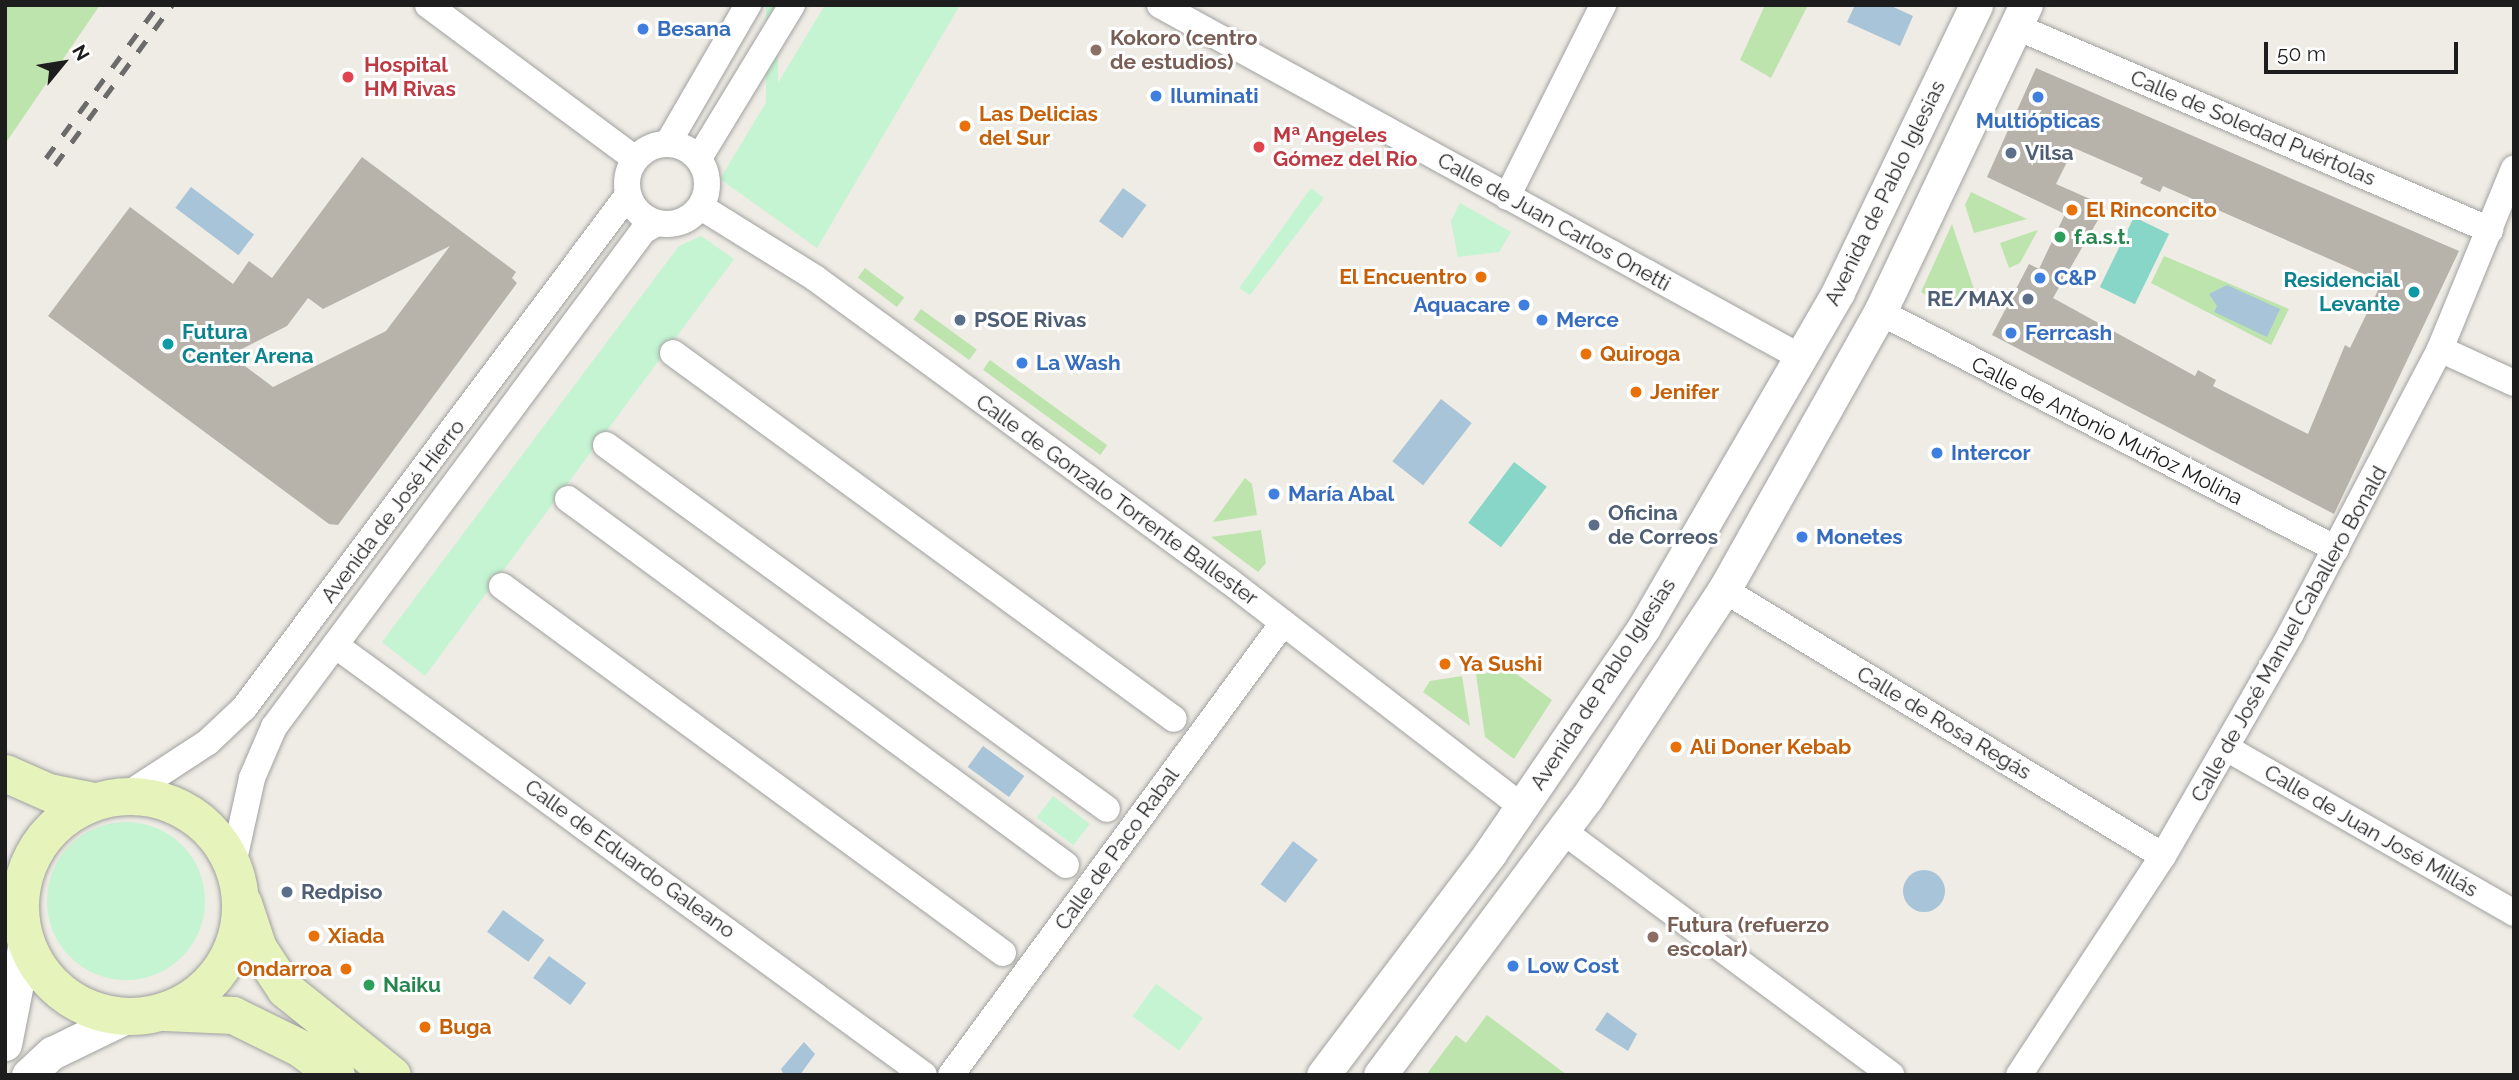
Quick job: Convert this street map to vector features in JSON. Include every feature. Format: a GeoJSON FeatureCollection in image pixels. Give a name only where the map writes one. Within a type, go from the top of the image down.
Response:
{"type":"FeatureCollection","features":[{"type":"Feature","properties":{"kind":"main road"},"geometry":{"type":"LineString","coordinates":[[5,773],[48,792],[172,803],[201,821],[236,881],[258,948],[285,989],[391,1075]]}},
{"type":"Feature","properties":{"kind":"main road"},"geometry":{"type":"LineString","coordinates":[[23,934],[20,885],[34,849],[59,820],[110,798]]}},
{"type":"Feature","properties":{"kind":"main road"},"geometry":{"type":"LineString","coordinates":[[164,1012],[197,995],[222,968],[237,934],[236,881]]}},
{"type":"Feature","properties":{"kind":"main road"},"geometry":{"type":"LineString","coordinates":[[5,889],[41,973],[64,996],[93,1011],[126,1017],[164,1012],[233,1015],[300,1048],[336,1075]]}},
{"type":"Feature","properties":{"kind":"street"},"geometry":{"type":"LineString","coordinates":[[428,5],[635,159]]}},
{"type":"Feature","properties":{"kind":"street"},"geometry":{"type":"LineString","coordinates":[[668,143],[748,5]]}},
{"type":"Feature","properties":{"kind":"street"},"geometry":{"type":"LineString","coordinates":[[699,158],[668,143],[650,147],[635,159],[628,195],[637,211],[657,223],[689,218],[701,207],[708,191],[699,158],[792,5]]}},
{"type":"Feature","properties":{"kind":"street","name":"Calle de Juan Carlos Onetti"},"geometry":{"type":"LineString","coordinates":[[1160,5],[1802,358]]}},
{"type":"Feature","properties":{"kind":"street"},"geometry":{"type":"LineString","coordinates":[[1507,197],[1603,5]]}},
{"type":"Feature","properties":{"kind":"street","name":"Avenida de Pablo Iglesias"},"geometry":{"type":"LineString","coordinates":[[1323,1075],[1522,807],[1644,627],[1802,358],[1976,5]]}},
{"type":"Feature","properties":{"kind":"street"},"geometry":{"type":"LineString","coordinates":[[1380,1075],[1563,831],[1724,590],[1880,312],[2021,16]]}},
{"type":"Feature","properties":{"kind":"street","name":"Calle de Soledad Puértolas"},"geometry":{"type":"LineString","coordinates":[[2021,16],[2490,230]]}},
{"type":"Feature","properties":{"kind":"street","name":"Calle de José Manuel Caballero Bonald"},"geometry":{"type":"LineString","coordinates":[[2019,1075],[2163,856],[2228,749],[2440,349],[2514,169]]}},
{"type":"Feature","properties":{"kind":"street","name":"Avenida de José Hierro"},"geometry":{"type":"LineString","coordinates":[[110,798],[208,742],[244,708],[628,195]]}},
{"type":"Feature","properties":{"kind":"street","name":"Calle de Gonzalo Torrente Ballester"},"geometry":{"type":"LineString","coordinates":[[701,207],[815,278],[1283,623],[1522,807]]}},
{"type":"Feature","properties":{"kind":"street","name":"Avenida de José Hierro"},"geometry":{"type":"LineString","coordinates":[[236,881],[252,778],[274,727],[643,230],[657,223]]}},
{"type":"Feature","properties":{"kind":"street","name":"Calle de Antonio Muñoz Molina"},"geometry":{"type":"LineString","coordinates":[[1880,312],[2336,549]]}},
{"type":"Feature","properties":{"kind":"street"},"geometry":{"type":"LineString","coordinates":[[2440,349],[2514,383]]}},
{"type":"Feature","properties":{"kind":"street"},"geometry":{"type":"LineString","coordinates":[[673,353],[1174,719]]}},
{"type":"Feature","properties":{"kind":"street"},"geometry":{"type":"LineString","coordinates":[[606,446],[1107,809]]}},
{"type":"Feature","properties":{"kind":"street"},"geometry":{"type":"LineString","coordinates":[[568,499],[1066,865]]}},
{"type":"Feature","properties":{"kind":"street"},"geometry":{"type":"LineString","coordinates":[[502,586],[1003,953]]}},
{"type":"Feature","properties":{"kind":"street","name":"Calle de Rosa Regás"},"geometry":{"type":"LineString","coordinates":[[1724,590],[2163,856]]}},
{"type":"Feature","properties":{"kind":"street","name":"Calle de Paco Rabal"},"geometry":{"type":"LineString","coordinates":[[951,1075],[1283,623]]}},
{"type":"Feature","properties":{"kind":"street","name":"Calle de Eduardo Galeano"},"geometry":{"type":"LineString","coordinates":[[335,645],[924,1075]]}},
{"type":"Feature","properties":{"kind":"street","name":"Calle de Juan José Millás"},"geometry":{"type":"LineString","coordinates":[[2228,749],[2514,913]]}},
{"type":"Feature","properties":{"kind":"street"},"geometry":{"type":"LineString","coordinates":[[1563,831],[1891,1075]]}},
{"type":"Feature","properties":{"kind":"street"},"geometry":{"type":"LineString","coordinates":[[5,1044],[23,934]]}},
{"type":"Feature","properties":{"kind":"street"},"geometry":{"type":"LineString","coordinates":[[28,1075],[52,1053],[126,1017]]}},
{"type":"Feature","properties":{"kind":"green space"},"geometry":{"type":"Polygon","coordinates":[[[5,5],[100,5],[5,144],[5,5]]]}},
{"type":"Feature","properties":{"kind":"green space"},"geometry":{"type":"Polygon","coordinates":[[[766,5],[778,5],[778,156],[766,156],[766,5]]]}},
{"type":"Feature","properties":{"kind":"green space"},"geometry":{"type":"Polygon","coordinates":[[[825,5],[960,5],[817,248],[720,179],[825,5]]]}},
{"type":"Feature","properties":{"kind":"green space"},"geometry":{"type":"Polygon","coordinates":[[[1765,5],[1808,5],[1771,78],[1740,60],[1765,5]]]}},
{"type":"Feature","properties":{"kind":"green space"},"geometry":{"type":"Polygon","coordinates":[[[1311,188],[1324,198],[1250,295],[1239,288],[1311,188]]]}},
{"type":"Feature","properties":{"kind":"green space"},"geometry":{"type":"Polygon","coordinates":[[[1971,192],[2027,219],[1974,233],[1965,205],[1971,192]]]}},
{"type":"Feature","properties":{"kind":"green space"},"geometry":{"type":"Polygon","coordinates":[[[1460,203],[1511,232],[1499,252],[1458,257],[1451,221],[1460,203]]]}},
{"type":"Feature","properties":{"kind":"green space"},"geometry":{"type":"Polygon","coordinates":[[[1952,224],[1975,292],[1942,305],[1921,292],[1952,224]]]}},
{"type":"Feature","properties":{"kind":"green space"},"geometry":{"type":"Polygon","coordinates":[[[2038,230],[2020,263],[2009,268],[2000,243],[2038,230]]]}},
{"type":"Feature","properties":{"kind":"green space"},"geometry":{"type":"Polygon","coordinates":[[[701,236],[734,259],[425,676],[382,642],[679,246],[701,236]]]}},
{"type":"Feature","properties":{"kind":"green space"},"geometry":{"type":"Polygon","coordinates":[[[2164,256],[2289,309],[2271,345],[2151,283],[2164,256]]]}},
{"type":"Feature","properties":{"kind":"green space"},"geometry":{"type":"Polygon","coordinates":[[[865,268],[904,297],[897,307],[858,278],[865,268]]]}},
{"type":"Feature","properties":{"kind":"green space"},"geometry":{"type":"Polygon","coordinates":[[[921,309],[977,350],[969,360],[913,320],[921,309]]]}},
{"type":"Feature","properties":{"kind":"green space"},"geometry":{"type":"Polygon","coordinates":[[[990,360],[1107,445],[1100,455],[983,370],[990,360]]]}},
{"type":"Feature","properties":{"kind":"green space"},"geometry":{"type":"Polygon","coordinates":[[[1245,478],[1252,484],[1257,515],[1213,522],[1245,478]]]}},
{"type":"Feature","properties":{"kind":"green space"},"geometry":{"type":"Polygon","coordinates":[[[1261,530],[1266,563],[1258,572],[1211,537],[1261,530]]]}},
{"type":"Feature","properties":{"kind":"green space"},"geometry":{"type":"Polygon","coordinates":[[[1511,670],[1552,700],[1514,759],[1485,737],[1476,674],[1511,670]]]}},
{"type":"Feature","properties":{"kind":"green space"},"geometry":{"type":"Polygon","coordinates":[[[1462,676],[1470,726],[1423,692],[1430,681],[1462,676]]]}},
{"type":"Feature","properties":{"kind":"green space"},"geometry":{"type":"Polygon","coordinates":[[[1053,796],[1090,824],[1073,845],[1037,818],[1053,796]]]}},
{"type":"Feature","properties":{"kind":"green space"},"geometry":{"type":"Polygon","coordinates":[[[126,822],[156,828],[182,845],[199,871],[205,901],[199,931],[182,957],[156,974],[126,980],[96,974],[70,957],[53,931],[47,901],[53,871],[70,845],[96,828],[126,822]]]}},
{"type":"Feature","properties":{"kind":"green space"},"geometry":{"type":"Polygon","coordinates":[[[1156,984],[1203,1018],[1179,1050],[1132,1016],[1156,984]]]}},
{"type":"Feature","properties":{"kind":"green space"},"geometry":{"type":"Polygon","coordinates":[[[1487,1015],[1567,1075],[1426,1075],[1456,1035],[1466,1043],[1487,1015]]]}},
{"type":"Feature","properties":{"kind":"shaded area"},"geometry":{"type":"Polygon","coordinates":[[[1855,5],[1889,5],[1913,16],[1900,46],[1847,22],[1855,5]]]}},
{"type":"Feature","properties":{"kind":"shaded area"},"geometry":{"type":"Polygon","coordinates":[[[191,187],[254,235],[238,255],[175,208],[191,187]]]}},
{"type":"Feature","properties":{"kind":"shaded area"},"geometry":{"type":"Polygon","coordinates":[[[1123,188],[1146,205],[1122,238],[1099,221],[1123,188]]]}},
{"type":"Feature","properties":{"kind":"shaded area"},"geometry":{"type":"Polygon","coordinates":[[[2134,217],[2169,234],[2135,304],[2100,287],[2134,217]]]}},
{"type":"Feature","properties":{"kind":"shaded area"},"geometry":{"type":"Polygon","coordinates":[[[2227,285],[2280,309],[2267,337],[2214,312],[2217,306],[2209,294],[2227,285]]]}},
{"type":"Feature","properties":{"kind":"shaded area"},"geometry":{"type":"Polygon","coordinates":[[[1441,399],[1472,423],[1423,485],[1392,461],[1441,399]]]}},
{"type":"Feature","properties":{"kind":"shaded area"},"geometry":{"type":"Polygon","coordinates":[[[1514,462],[1547,487],[1501,547],[1468,523],[1514,462]]]}},
{"type":"Feature","properties":{"kind":"shaded area"},"geometry":{"type":"Polygon","coordinates":[[[983,746],[1024,776],[1009,797],[968,767],[983,746]]]}},
{"type":"Feature","properties":{"kind":"shaded area"},"geometry":{"type":"Polygon","coordinates":[[[1293,841],[1318,860],[1285,903],[1261,884],[1293,841]]]}},
{"type":"Feature","properties":{"kind":"shaded area"},"geometry":{"type":"Polygon","coordinates":[[[1924,870],[1939,876],[1945,891],[1939,906],[1924,912],[1909,906],[1903,891],[1909,876],[1924,870]]]}},
{"type":"Feature","properties":{"kind":"shaded area"},"geometry":{"type":"Polygon","coordinates":[[[503,910],[544,940],[528,962],[487,932],[503,910]]]}},
{"type":"Feature","properties":{"kind":"shaded area"},"geometry":{"type":"Polygon","coordinates":[[[549,956],[586,983],[570,1005],[533,978],[549,956]]]}},
{"type":"Feature","properties":{"kind":"shaded area"},"geometry":{"type":"Polygon","coordinates":[[[1607,1012],[1637,1034],[1628,1051],[1595,1030],[1607,1012]]]}},
{"type":"Feature","properties":{"kind":"shaded area"},"geometry":{"type":"Polygon","coordinates":[[[804,1042],[815,1054],[800,1075],[784,1075],[781,1069],[804,1042]]]}},
{"type":"Feature","properties":{"kind":"building","name":"Residencial Levante"},"geometry":{"type":"Polygon","coordinates":[[[2036,68],[2459,251],[2334,514],[1992,335],[2029,264],[2039,269],[2065,214],[1987,177],[2036,68]],[[2074,148],[2056,184],[2106,206],[2053,298],[2195,376],[2198,370],[2216,380],[2213,386],[2308,434],[2345,345],[2350,348],[2382,282],[2163,186],[2160,192],[2140,183],[2143,178],[2074,148]]]}},
{"type":"Feature","properties":{"kind":"building","name":"Futura Center Arena"},"geometry":{"type":"Polygon","coordinates":[[[362,157],[516,272],[512,278],[517,283],[338,525],[329,524],[48,316],[130,207],[233,284],[249,261],[272,278],[362,157]],[[450,246],[323,309],[308,298],[287,326],[230,355],[273,387],[386,331],[450,246]]]}},
{"type":"Feature","properties":{"kind":"railway"},"geometry":{"type":"LineString","coordinates":[[46,158],[158,5]]}},
{"type":"Feature","properties":{"kind":"railway"},"geometry":{"type":"LineString","coordinates":[[55,165],[172,5]]}},
{"type":"Feature","properties":{"kind":"place","name":"Besana"},"geometry":{"type":"Point","coordinates":[643,29]}},
{"type":"Feature","properties":{"kind":"place","name":"Kokoro (centro de estudios)"},"geometry":{"type":"Point","coordinates":[1096,50]}},
{"type":"Feature","properties":{"kind":"place","name":"Hospital HM Rivas"},"geometry":{"type":"Point","coordinates":[348,77]}},
{"type":"Feature","properties":{"kind":"place","name":"Iluminati"},"geometry":{"type":"Point","coordinates":[1156,96]}},
{"type":"Feature","properties":{"kind":"place","name":"Multiópticas"},"geometry":{"type":"Point","coordinates":[2038,97]}},
{"type":"Feature","properties":{"kind":"place","name":"Las Delicias del Sur"},"geometry":{"type":"Point","coordinates":[965,126]}},
{"type":"Feature","properties":{"kind":"place","name":"Mª Angeles Gómez del Río"},"geometry":{"type":"Point","coordinates":[1259,147]}},
{"type":"Feature","properties":{"kind":"place","name":"Vilsa"},"geometry":{"type":"Point","coordinates":[2011,153]}},
{"type":"Feature","properties":{"kind":"place","name":"El Rinconcito"},"geometry":{"type":"Point","coordinates":[2072,210]}},
{"type":"Feature","properties":{"kind":"place","name":"f.a.s.t."},"geometry":{"type":"Point","coordinates":[2060,237]}},
{"type":"Feature","properties":{"kind":"place","name":"El Encuentro"},"geometry":{"type":"Point","coordinates":[1481,277]}},
{"type":"Feature","properties":{"kind":"place","name":"C&P"},"geometry":{"type":"Point","coordinates":[2040,278]}},
{"type":"Feature","properties":{"kind":"place","name":"Residencial Levante"},"geometry":{"type":"Point","coordinates":[2414,292]}},
{"type":"Feature","properties":{"kind":"place","name":"RE/MAX"},"geometry":{"type":"Point","coordinates":[2028,299]}},
{"type":"Feature","properties":{"kind":"place","name":"Aquacare"},"geometry":{"type":"Point","coordinates":[1524,305]}},
{"type":"Feature","properties":{"kind":"place","name":"PSOE Rivas"},"geometry":{"type":"Point","coordinates":[960,320]}},
{"type":"Feature","properties":{"kind":"place","name":"Merce"},"geometry":{"type":"Point","coordinates":[1542,320]}},
{"type":"Feature","properties":{"kind":"place","name":"Ferrcash"},"geometry":{"type":"Point","coordinates":[2011,333]}},
{"type":"Feature","properties":{"kind":"place","name":"Futura Center Arena"},"geometry":{"type":"Point","coordinates":[168,344]}},
{"type":"Feature","properties":{"kind":"place","name":"Quiroga"},"geometry":{"type":"Point","coordinates":[1586,354]}},
{"type":"Feature","properties":{"kind":"place","name":"La Wash"},"geometry":{"type":"Point","coordinates":[1022,363]}},
{"type":"Feature","properties":{"kind":"place","name":"Jenifer"},"geometry":{"type":"Point","coordinates":[1636,392]}},
{"type":"Feature","properties":{"kind":"place","name":"Intercor"},"geometry":{"type":"Point","coordinates":[1937,453]}},
{"type":"Feature","properties":{"kind":"place","name":"María Abal"},"geometry":{"type":"Point","coordinates":[1274,494]}},
{"type":"Feature","properties":{"kind":"place","name":"Oficina de Correos"},"geometry":{"type":"Point","coordinates":[1594,525]}},
{"type":"Feature","properties":{"kind":"place","name":"Monetes"},"geometry":{"type":"Point","coordinates":[1802,537]}},
{"type":"Feature","properties":{"kind":"place","name":"Ya Sushi"},"geometry":{"type":"Point","coordinates":[1445,664]}},
{"type":"Feature","properties":{"kind":"place","name":"Ali Doner Kebab"},"geometry":{"type":"Point","coordinates":[1676,747]}},
{"type":"Feature","properties":{"kind":"place","name":"Redpiso"},"geometry":{"type":"Point","coordinates":[287,892]}},
{"type":"Feature","properties":{"kind":"place","name":"Xiada"},"geometry":{"type":"Point","coordinates":[314,936]}},
{"type":"Feature","properties":{"kind":"place","name":"Futura (refuerzo escolar)"},"geometry":{"type":"Point","coordinates":[1653,937]}},
{"type":"Feature","properties":{"kind":"place","name":"Low Cost"},"geometry":{"type":"Point","coordinates":[1513,966]}},
{"type":"Feature","properties":{"kind":"place","name":"Ondarroa"},"geometry":{"type":"Point","coordinates":[346,969]}},
{"type":"Feature","properties":{"kind":"place","name":"Naiku"},"geometry":{"type":"Point","coordinates":[369,985]}},
{"type":"Feature","properties":{"kind":"place","name":"Buga"},"geometry":{"type":"Point","coordinates":[425,1027]}}]}
